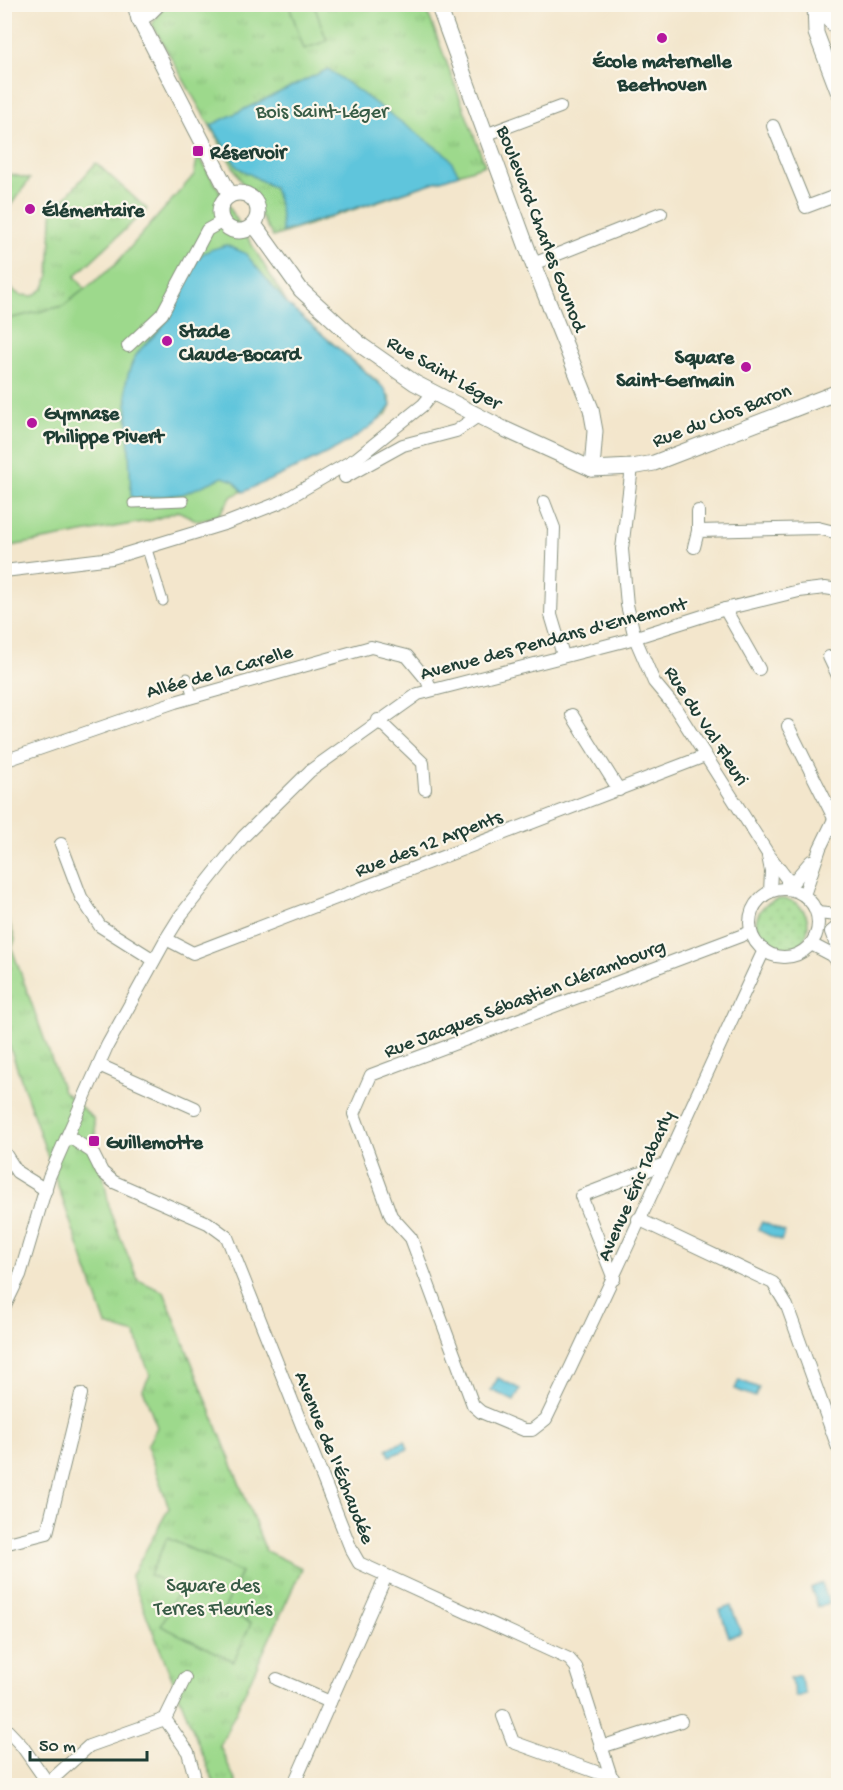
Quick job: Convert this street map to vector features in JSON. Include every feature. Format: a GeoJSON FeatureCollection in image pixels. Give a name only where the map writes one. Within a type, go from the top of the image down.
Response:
{"type":"FeatureCollection","features":[{"type":"Feature","properties":{"kind":"street"},"geometry":{"type":"LineString","coordinates":[[137,12],[149,14],[158,4]]}},
{"type":"Feature","properties":{"kind":"street","name":"Boulevard Charles Gounod"},"geometry":{"type":"LineString","coordinates":[[438,4],[533,264],[591,409],[595,431],[592,469]]}},
{"type":"Feature","properties":{"kind":"street"},"geometry":{"type":"LineString","coordinates":[[816,4],[838,30]]}},
{"type":"Feature","properties":{"kind":"street"},"geometry":{"type":"LineString","coordinates":[[816,4],[816,33],[838,91]]}},
{"type":"Feature","properties":{"kind":"street"},"geometry":{"type":"LineString","coordinates":[[137,12],[230,195]]}},
{"type":"Feature","properties":{"kind":"street"},"geometry":{"type":"LineString","coordinates":[[485,135],[560,107]]}},
{"type":"Feature","properties":{"kind":"street"},"geometry":{"type":"LineString","coordinates":[[773,126],[806,207],[838,195]]}},
{"type":"Feature","properties":{"kind":"street"},"geometry":{"type":"LineString","coordinates":[[230,195],[248,195],[257,204],[258,216],[252,226],[236,231],[223,221],[222,205],[230,195]]}},
{"type":"Feature","properties":{"kind":"street"},"geometry":{"type":"LineString","coordinates":[[533,264],[661,213]]}},
{"type":"Feature","properties":{"kind":"street"},"geometry":{"type":"LineString","coordinates":[[128,346],[162,314],[207,230],[223,221]]}},
{"type":"Feature","properties":{"kind":"street","name":"Rue Saint Léger"},"geometry":{"type":"LineString","coordinates":[[252,226],[258,230],[301,290],[362,346],[433,393],[592,469]]}},
{"type":"Feature","properties":{"kind":"street","name":"Rue du Clos Baron"},"geometry":{"type":"LineString","coordinates":[[592,469],[632,467],[654,463],[838,392]]}},
{"type":"Feature","properties":{"kind":"street"},"geometry":{"type":"LineString","coordinates":[[4,571],[112,558],[227,522],[281,502],[357,458],[423,405],[433,393]]}},
{"type":"Feature","properties":{"kind":"street"},"geometry":{"type":"LineString","coordinates":[[345,477],[403,445],[456,431],[478,416]]}},
{"type":"Feature","properties":{"kind":"street","name":"Rue du Val Fleuri"},"geometry":{"type":"LineString","coordinates":[[632,467],[622,549],[627,605],[635,638],[654,682],[674,706],[768,854],[787,879],[788,889]]}},
{"type":"Feature","properties":{"kind":"street"},"geometry":{"type":"LineString","coordinates":[[133,503],[184,501]]}},
{"type":"Feature","properties":{"kind":"street"},"geometry":{"type":"LineString","coordinates":[[544,502],[554,528],[551,615],[563,655]]}},
{"type":"Feature","properties":{"kind":"street"},"geometry":{"type":"LineString","coordinates":[[694,547],[698,531],[698,511]]}},
{"type":"Feature","properties":{"kind":"street"},"geometry":{"type":"LineString","coordinates":[[698,531],[818,528],[838,533]]}},
{"type":"Feature","properties":{"kind":"street"},"geometry":{"type":"LineString","coordinates":[[146,546],[163,601]]}},
{"type":"Feature","properties":{"kind":"street","name":"Avenue des Pendans d'Ennemont"},"geometry":{"type":"LineString","coordinates":[[4,1308],[20,1275],[46,1190],[68,1136],[99,1065],[154,960],[211,875],[263,815],[310,771],[378,720],[418,694],[635,638],[725,609],[799,591],[825,588],[838,590]]}},
{"type":"Feature","properties":{"kind":"street"},"geometry":{"type":"LineString","coordinates":[[725,609],[759,669]]}},
{"type":"Feature","properties":{"kind":"street","name":"Allée de la Carelle"},"geometry":{"type":"LineString","coordinates":[[4,761],[193,697],[371,647],[406,656],[427,680],[431,690]]}},
{"type":"Feature","properties":{"kind":"street"},"geometry":{"type":"LineString","coordinates":[[829,657],[838,676]]}},
{"type":"Feature","properties":{"kind":"street"},"geometry":{"type":"LineString","coordinates":[[187,678],[193,697]]}},
{"type":"Feature","properties":{"kind":"street"},"geometry":{"type":"LineString","coordinates":[[572,716],[619,790]]}},
{"type":"Feature","properties":{"kind":"street"},"geometry":{"type":"LineString","coordinates":[[378,720],[423,763],[424,789]]}},
{"type":"Feature","properties":{"kind":"street"},"geometry":{"type":"LineString","coordinates":[[788,726],[836,813],[820,848],[804,896]]}},
{"type":"Feature","properties":{"kind":"street","name":"Rue des 12 Arpents"},"geometry":{"type":"LineString","coordinates":[[166,939],[193,953],[705,756]]}},
{"type":"Feature","properties":{"kind":"street"},"geometry":{"type":"LineString","coordinates":[[61,844],[81,897],[100,926],[154,960]]}},
{"type":"Feature","properties":{"kind":"street"},"geometry":{"type":"LineString","coordinates":[[788,889],[805,871],[820,848]]}},
{"type":"Feature","properties":{"kind":"street","name":"Rue du Val Fleuri"},"geometry":{"type":"LineString","coordinates":[[768,854],[771,871],[770,892]]}},
{"type":"Feature","properties":{"kind":"street"},"geometry":{"type":"LineString","coordinates":[[818,933],[816,913],[804,896],[788,889],[770,892],[755,905],[751,913],[751,932],[764,950],[773,955],[794,956],[810,944],[818,933],[835,929],[838,950]]}},
{"type":"Feature","properties":{"kind":"street"},"geometry":{"type":"LineString","coordinates":[[816,913],[838,915]]}},
{"type":"Feature","properties":{"kind":"street","name":"Rue Jacques Sébastien Clérambourg"},"geometry":{"type":"LineString","coordinates":[[532,1430],[524,1430],[502,1421],[481,1412],[473,1405],[411,1238],[390,1216],[354,1114],[371,1075],[751,932]]}},
{"type":"Feature","properties":{"kind":"street"},"geometry":{"type":"LineString","coordinates":[[810,944],[832,955],[838,962]]}},
{"type":"Feature","properties":{"kind":"street","name":"Avenue Éric Tabarly"},"geometry":{"type":"LineString","coordinates":[[532,1430],[546,1419],[614,1278],[638,1219],[764,950]]}},
{"type":"Feature","properties":{"kind":"street"},"geometry":{"type":"LineString","coordinates":[[99,1065],[195,1108]]}},
{"type":"Feature","properties":{"kind":"street","name":"Avenue de l'Échaudée"},"geometry":{"type":"LineString","coordinates":[[68,1136],[92,1152],[102,1172],[114,1182],[208,1223],[226,1237],[351,1549],[359,1563],[569,1659],[576,1667],[613,1782]]}},
{"type":"Feature","properties":{"kind":"street"},"geometry":{"type":"LineString","coordinates":[[4,1152],[17,1172],[46,1190]]}},
{"type":"Feature","properties":{"kind":"street"},"geometry":{"type":"LineString","coordinates":[[614,1278],[581,1196],[664,1164]]}},
{"type":"Feature","properties":{"kind":"street"},"geometry":{"type":"LineString","coordinates":[[638,1219],[765,1279],[779,1290],[838,1448]]}},
{"type":"Feature","properties":{"kind":"street"},"geometry":{"type":"LineString","coordinates":[[4,1544],[47,1533],[81,1394]]}},
{"type":"Feature","properties":{"kind":"street"},"geometry":{"type":"LineString","coordinates":[[293,1785],[386,1576]]}},
{"type":"Feature","properties":{"kind":"street"},"geometry":{"type":"LineString","coordinates":[[4,1727],[22,1746],[49,1784],[89,1746],[165,1719],[185,1678]]}},
{"type":"Feature","properties":{"kind":"street"},"geometry":{"type":"LineString","coordinates":[[277,1679],[330,1702]]}},
{"type":"Feature","properties":{"kind":"street"},"geometry":{"type":"LineString","coordinates":[[503,1716],[513,1742],[613,1782]]}},
{"type":"Feature","properties":{"kind":"street"},"geometry":{"type":"LineString","coordinates":[[165,1719],[188,1752],[194,1774]]}},
{"type":"Feature","properties":{"kind":"street"},"geometry":{"type":"LineString","coordinates":[[602,1747],[681,1720]]}},
{"type":"Feature","properties":{"kind":"green space","name":"Bois Saint-Léger"},"geometry":{"type":"Polygon","coordinates":[[[165,5],[425,5],[485,165],[273,237],[152,24],[165,5]]]}},
{"type":"Feature","properties":{"kind":"green space"},"geometry":{"type":"Polygon","coordinates":[[[289,5],[314,5],[327,41],[304,49],[289,5]]]}},
{"type":"Feature","properties":{"kind":"green space","name":"Stade Claude-Bocard"},"geometry":{"type":"Polygon","coordinates":[[[198,155],[288,305],[378,382],[390,397],[391,405],[386,415],[315,458],[232,496],[219,515],[198,521],[178,511],[153,520],[5,547],[4,320],[63,306],[114,266],[194,175],[198,155]]]}},
{"type":"Feature","properties":{"kind":"green space"},"geometry":{"type":"Polygon","coordinates":[[[96,163],[147,209],[75,276],[85,289],[63,306],[5,320],[5,276],[12,290],[20,295],[33,296],[44,288],[49,275],[53,201],[63,200],[96,163]]]}},
{"type":"Feature","properties":{"kind":"green space"},"geometry":{"type":"Polygon","coordinates":[[[4,173],[30,179],[5,213],[4,173]]]}},
{"type":"Feature","properties":{"kind":"green space"},"geometry":{"type":"Polygon","coordinates":[[[777,899],[787,899],[801,906],[808,925],[801,944],[787,951],[777,951],[767,947],[760,940],[756,930],[756,920],[760,910],[767,903],[777,899]]]}},
{"type":"Feature","properties":{"kind":"green space","name":"Square des Terres Fleuries"},"geometry":{"type":"Polygon","coordinates":[[[5,911],[15,939],[12,949],[63,1091],[93,1118],[110,1212],[138,1280],[164,1292],[266,1551],[302,1568],[220,1746],[237,1785],[215,1785],[131,1577],[169,1508],[147,1446],[157,1427],[143,1389],[150,1375],[135,1334],[106,1325],[5,1033],[5,911]]]}},
{"type":"Feature","properties":{"kind":"green space"},"geometry":{"type":"Polygon","coordinates":[[[167,1538],[241,1572],[224,1610],[251,1623],[234,1661],[161,1626],[179,1589],[150,1575],[167,1538]]]}},
{"type":"Feature","properties":{"kind":"water"},"geometry":{"type":"Polygon","coordinates":[[[328,69],[448,156],[459,174],[282,232],[280,207],[274,188],[237,167],[211,125],[328,69]]]}},
{"type":"Feature","properties":{"kind":"water"},"geometry":{"type":"Polygon","coordinates":[[[226,245],[245,253],[288,305],[385,389],[391,405],[381,418],[346,443],[243,492],[234,481],[223,477],[183,494],[135,499],[131,496],[126,383],[129,370],[137,353],[159,331],[171,314],[200,256],[226,245]]]}},
{"type":"Feature","properties":{"kind":"water"},"geometry":{"type":"Polygon","coordinates":[[[762,1222],[785,1232],[781,1241],[758,1230],[762,1222]]]}},
{"type":"Feature","properties":{"kind":"water"},"geometry":{"type":"Polygon","coordinates":[[[498,1378],[520,1389],[514,1401],[491,1390],[498,1378]]]}},
{"type":"Feature","properties":{"kind":"water"},"geometry":{"type":"Polygon","coordinates":[[[739,1380],[759,1388],[755,1397],[735,1389],[739,1380]]]}},
{"type":"Feature","properties":{"kind":"water"},"geometry":{"type":"Polygon","coordinates":[[[405,1441],[408,1449],[390,1456],[387,1449],[405,1441]]]}},
{"type":"Feature","properties":{"kind":"water"},"geometry":{"type":"Polygon","coordinates":[[[822,1583],[829,1603],[818,1607],[811,1588],[822,1583]]]}},
{"type":"Feature","properties":{"kind":"water"},"geometry":{"type":"Polygon","coordinates":[[[731,1606],[741,1633],[729,1637],[720,1610],[731,1606]]]}},
{"type":"Feature","properties":{"kind":"water"},"geometry":{"type":"Polygon","coordinates":[[[799,1675],[806,1694],[796,1697],[790,1678],[799,1675]]]}},
{"type":"Feature","properties":{"kind":"place","name":"École maternelle Beethoven"},"geometry":{"type":"Point","coordinates":[662,38]}},
{"type":"Feature","properties":{"kind":"place","name":"Réservoir"},"geometry":{"type":"Point","coordinates":[198,151]}},
{"type":"Feature","properties":{"kind":"place","name":"Élémentaire"},"geometry":{"type":"Point","coordinates":[30,209]}},
{"type":"Feature","properties":{"kind":"place","name":"Stade Claude-Bocard"},"geometry":{"type":"Point","coordinates":[167,341]}},
{"type":"Feature","properties":{"kind":"place","name":"Square Saint-Germain"},"geometry":{"type":"Point","coordinates":[746,367]}},
{"type":"Feature","properties":{"kind":"place","name":"Gymnase Philippe Pivert"},"geometry":{"type":"Point","coordinates":[32,423]}},
{"type":"Feature","properties":{"kind":"place","name":"Guillemotte"},"geometry":{"type":"Point","coordinates":[94,1141]}}]}
